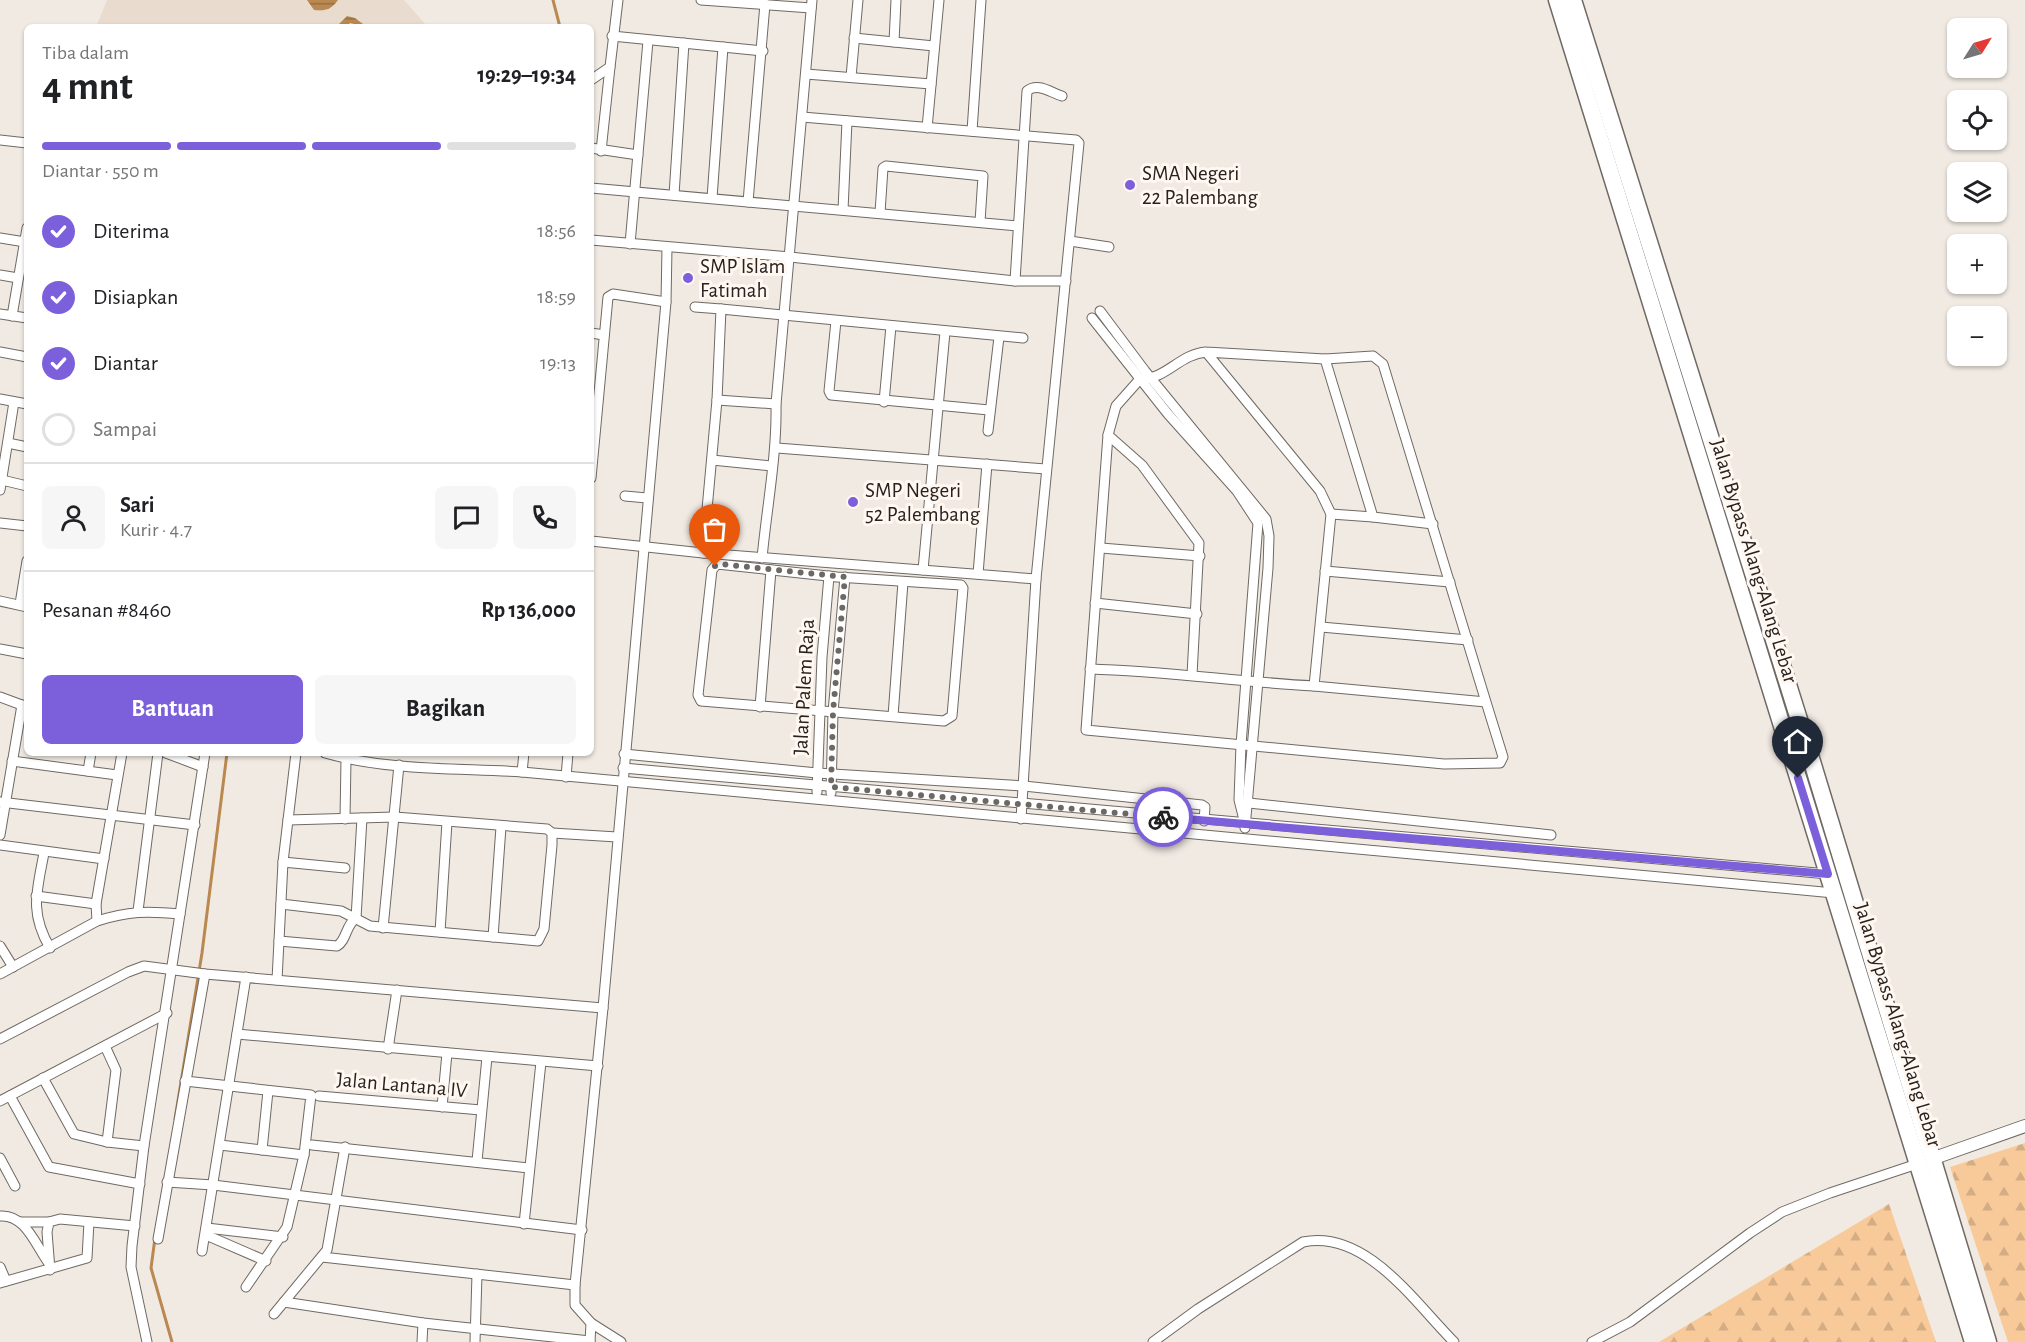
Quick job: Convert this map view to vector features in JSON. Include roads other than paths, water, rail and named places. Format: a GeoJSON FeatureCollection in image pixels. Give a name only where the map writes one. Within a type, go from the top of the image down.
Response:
{"type":"FeatureCollection","features":[{"type":"Feature","properties":{"kind":"highway","name":"Jalan Bypass Alang-Alang Lebar"},"geometry":{"type":"LineString","coordinates":[[1557,0],[1807,745],[1930,1160],[1971,1310],[1988,1342]]}},
{"type":"Feature","properties":{"kind":"highway","name":"Jalan Bypass Alang-Alang Lebar"},"geometry":{"type":"LineString","coordinates":[[1573,0],[1644,255],[1828,874],[1930,1160]]}},
{"type":"Feature","properties":{"kind":"highway","name":"Jalan Bypass Alang-Alang Lebar"},"geometry":{"type":"LineString","coordinates":[[1971,1310],[1972,1342]]}},
{"type":"Feature","properties":{"kind":"street"},"geometry":{"type":"LineString","coordinates":[[601,151],[612,36],[618,0]]}},
{"type":"Feature","properties":{"kind":"street"},"geometry":{"type":"LineString","coordinates":[[701,0],[812,4],[776,404],[777,448],[771,466],[762,558]]}},
{"type":"Feature","properties":{"kind":"street"},"geometry":{"type":"LineString","coordinates":[[851,77],[858,0]]}},
{"type":"Feature","properties":{"kind":"street"},"geometry":{"type":"LineString","coordinates":[[894,42],[896,0]]}},
{"type":"Feature","properties":{"kind":"street"},"geometry":{"type":"LineString","coordinates":[[927,128],[939,0]]}},
{"type":"Feature","properties":{"kind":"street"},"geometry":{"type":"LineString","coordinates":[[972,131],[981,0]]}},
{"type":"Feature","properties":{"kind":"street"},"geometry":{"type":"LineString","coordinates":[[748,202],[763,51],[765,4]]}},
{"type":"Feature","properties":{"kind":"street"},"geometry":{"type":"LineString","coordinates":[[612,36],[763,51]]}},
{"type":"Feature","properties":{"kind":"street"},"geometry":{"type":"LineString","coordinates":[[854,38],[934,46]]}},
{"type":"Feature","properties":{"kind":"street"},"geometry":{"type":"LineString","coordinates":[[630,244],[648,41]]}},
{"type":"Feature","properties":{"kind":"street"},"geometry":{"type":"LineString","coordinates":[[674,195],[684,43]]}},
{"type":"Feature","properties":{"kind":"street"},"geometry":{"type":"LineString","coordinates":[[712,198],[723,47]]}},
{"type":"Feature","properties":{"kind":"street"},"geometry":{"type":"LineString","coordinates":[[594,78],[610,67]]}},
{"type":"Feature","properties":{"kind":"street"},"geometry":{"type":"LineString","coordinates":[[806,74],[930,84]]}},
{"type":"Feature","properties":{"kind":"street"},"geometry":{"type":"LineString","coordinates":[[1015,281],[1028,90],[1040,87],[1062,96]]}},
{"type":"Feature","properties":{"kind":"street"},"geometry":{"type":"LineString","coordinates":[[802,117],[1076,140],[1079,143],[1036,579],[1021,819]]}},
{"type":"Feature","properties":{"kind":"street"},"geometry":{"type":"LineString","coordinates":[[843,210],[847,121]]}},
{"type":"Feature","properties":{"kind":"street"},"geometry":{"type":"LineString","coordinates":[[0,150],[1,140],[24,143]]}},
{"type":"Feature","properties":{"kind":"street"},"geometry":{"type":"LineString","coordinates":[[594,149],[638,155]]}},
{"type":"Feature","properties":{"kind":"street"},"geometry":{"type":"LineString","coordinates":[[880,213],[883,168],[886,166],[983,176],[980,222]]}},
{"type":"Feature","properties":{"kind":"street"},"geometry":{"type":"LineString","coordinates":[[594,188],[1018,226]]}},
{"type":"Feature","properties":{"kind":"street"},"geometry":{"type":"LineString","coordinates":[[0,238],[24,242]]}},
{"type":"Feature","properties":{"kind":"street"},"geometry":{"type":"LineString","coordinates":[[594,240],[790,257],[1015,281],[1066,282]]}},
{"type":"Feature","properties":{"kind":"street"},"geometry":{"type":"LineString","coordinates":[[1070,241],[1109,247]]}},
{"type":"Feature","properties":{"kind":"street"},"geometry":{"type":"LineString","coordinates":[[12,316],[24,247]]}},
{"type":"Feature","properties":{"kind":"street"},"geometry":{"type":"LineString","coordinates":[[621,1342],[591,1323],[575,1305],[575,1285],[603,1008],[666,302],[667,248]]}},
{"type":"Feature","properties":{"kind":"street"},"geometry":{"type":"LineString","coordinates":[[0,275],[18,278]]}},
{"type":"Feature","properties":{"kind":"street"},"geometry":{"type":"LineString","coordinates":[[594,445],[610,295],[666,302]]}},
{"type":"Feature","properties":{"kind":"street"},"geometry":{"type":"LineString","coordinates":[[695,307],[1023,338]]}},
{"type":"Feature","properties":{"kind":"street"},"geometry":{"type":"LineString","coordinates":[[703,553],[717,400],[721,309]]}},
{"type":"Feature","properties":{"kind":"street"},"geometry":{"type":"LineString","coordinates":[[1100,311],[1152,380],[1266,519],[1269,536],[1245,839]]}},
{"type":"Feature","properties":{"kind":"street"},"geometry":{"type":"LineString","coordinates":[[0,314],[24,318]]}},
{"type":"Feature","properties":{"kind":"street"},"geometry":{"type":"LineString","coordinates":[[1092,318],[1140,379],[1237,491],[1258,523],[1241,745],[1239,800],[1245,825]]}},
{"type":"Feature","properties":{"kind":"street"},"geometry":{"type":"LineString","coordinates":[[836,321],[829,391],[831,395],[885,402],[989,410]]}},
{"type":"Feature","properties":{"kind":"street"},"geometry":{"type":"LineString","coordinates":[[885,402],[891,326]]}},
{"type":"Feature","properties":{"kind":"street"},"geometry":{"type":"LineString","coordinates":[[923,570],[935,460],[945,332]]}},
{"type":"Feature","properties":{"kind":"street"},"geometry":{"type":"LineString","coordinates":[[594,333],[604,335]]}},
{"type":"Feature","properties":{"kind":"street"},"geometry":{"type":"LineString","coordinates":[[988,431],[999,337]]}},
{"type":"Feature","properties":{"kind":"street"},"geometry":{"type":"LineString","coordinates":[[0,352],[24,356]]}},
{"type":"Feature","properties":{"kind":"street"},"geometry":{"type":"LineString","coordinates":[[1206,352],[1320,491],[1331,514],[1314,686]]}},
{"type":"Feature","properties":{"kind":"street"},"geometry":{"type":"LineString","coordinates":[[1206,352],[1324,359],[1373,357],[1383,364],[1503,758],[1500,763],[1444,764],[1086,730],[1108,435],[1116,406],[1140,379],[1152,380],[1187,356],[1206,352]]}},
{"type":"Feature","properties":{"kind":"street"},"geometry":{"type":"LineString","coordinates":[[1324,359],[1373,517]]}},
{"type":"Feature","properties":{"kind":"street"},"geometry":{"type":"LineString","coordinates":[[0,399],[24,404]]}},
{"type":"Feature","properties":{"kind":"street"},"geometry":{"type":"LineString","coordinates":[[717,400],[776,404]]}},
{"type":"Feature","properties":{"kind":"street"},"geometry":{"type":"LineString","coordinates":[[14,402],[1,485],[24,486]]}},
{"type":"Feature","properties":{"kind":"street"},"geometry":{"type":"LineString","coordinates":[[1108,435],[1142,465],[1199,543],[1192,675]]}},
{"type":"Feature","properties":{"kind":"street"},"geometry":{"type":"LineString","coordinates":[[8,443],[24,446]]}},
{"type":"Feature","properties":{"kind":"street"},"geometry":{"type":"LineString","coordinates":[[777,448],[1046,469]]}},
{"type":"Feature","properties":{"kind":"street"},"geometry":{"type":"LineString","coordinates":[[712,460],[771,466]]}},
{"type":"Feature","properties":{"kind":"street"},"geometry":{"type":"LineString","coordinates":[[978,574],[987,464]]}},
{"type":"Feature","properties":{"kind":"street"},"geometry":{"type":"LineString","coordinates":[[625,496],[647,498]]}},
{"type":"Feature","properties":{"kind":"street"},"geometry":{"type":"LineString","coordinates":[[1331,514],[1433,524]]}},
{"type":"Feature","properties":{"kind":"street"},"geometry":{"type":"LineString","coordinates":[[0,523],[24,526]]}},
{"type":"Feature","properties":{"kind":"street"},"geometry":{"type":"LineString","coordinates":[[1257,539],[1269,536]]}},
{"type":"Feature","properties":{"kind":"street"},"geometry":{"type":"LineString","coordinates":[[594,541],[703,553],[1036,579]]}},
{"type":"Feature","properties":{"kind":"street"},"geometry":{"type":"LineString","coordinates":[[1101,548],[1200,556]]}},
{"type":"Feature","properties":{"kind":"street"},"geometry":{"type":"LineString","coordinates":[[720,564],[771,570],[903,582],[958,584],[963,588],[954,713],[950,718],[944,721],[760,707],[699,699],[705,617],[715,566],[720,564]]}},
{"type":"Feature","properties":{"kind":"street"},"geometry":{"type":"LineString","coordinates":[[760,707],[771,570]]}},
{"type":"Feature","properties":{"kind":"street"},"geometry":{"type":"LineString","coordinates":[[1325,571],[1450,582]]}},
{"type":"Feature","properties":{"kind":"street","name":"Jalan Palem Raja"},"geometry":{"type":"LineString","coordinates":[[817,801],[819,711],[829,576]]}},
{"type":"Feature","properties":{"kind":"street","name":"Jalan Palem Raja"},"geometry":{"type":"LineString","coordinates":[[831,802],[833,712],[845,577]]}},
{"type":"Feature","properties":{"kind":"street"},"geometry":{"type":"LineString","coordinates":[[893,716],[903,582]]}},
{"type":"Feature","properties":{"kind":"street"},"geometry":{"type":"LineString","coordinates":[[0,601],[23,606]]}},
{"type":"Feature","properties":{"kind":"street"},"geometry":{"type":"LineString","coordinates":[[1095,603],[1197,614]]}},
{"type":"Feature","properties":{"kind":"street"},"geometry":{"type":"LineString","coordinates":[[1321,627],[1468,640]]}},
{"type":"Feature","properties":{"kind":"street"},"geometry":{"type":"LineString","coordinates":[[0,649],[24,653]]}},
{"type":"Feature","properties":{"kind":"street"},"geometry":{"type":"LineString","coordinates":[[1090,669],[1154,670],[1245,682],[1486,702]]}},
{"type":"Feature","properties":{"kind":"street"},"geometry":{"type":"LineString","coordinates":[[0,698],[24,706],[2,802],[0,836]]}},
{"type":"Feature","properties":{"kind":"street"},"geometry":{"type":"LineString","coordinates":[[624,754],[817,773],[1024,786],[1202,805],[1205,807],[1204,820]]}},
{"type":"Feature","properties":{"kind":"street"},"geometry":{"type":"LineString","coordinates":[[88,771],[90,756]]}},
{"type":"Feature","properties":{"kind":"street"},"geometry":{"type":"LineString","coordinates":[[97,921],[96,904],[121,756]]}},
{"type":"Feature","properties":{"kind":"street"},"geometry":{"type":"LineString","coordinates":[[138,911],[158,756]]}},
{"type":"Feature","properties":{"kind":"street"},"geometry":{"type":"LineString","coordinates":[[174,756],[203,767]]}},
{"type":"Feature","properties":{"kind":"street"},"geometry":{"type":"LineString","coordinates":[[147,1342],[131,1267],[135,1226],[144,1146],[175,971],[180,914],[205,756]]}},
{"type":"Feature","properties":{"kind":"street"},"geometry":{"type":"LineString","coordinates":[[277,980],[283,862],[296,756]]}},
{"type":"Feature","properties":{"kind":"street"},"geometry":{"type":"LineString","coordinates":[[336,756],[399,765],[522,772],[1834,893]]}},
{"type":"Feature","properties":{"kind":"street"},"geometry":{"type":"LineString","coordinates":[[522,772],[524,756]]}},
{"type":"Feature","properties":{"kind":"street"},"geometry":{"type":"LineString","coordinates":[[566,777],[568,756]]}},
{"type":"Feature","properties":{"kind":"street"},"geometry":{"type":"LineString","coordinates":[[345,819],[346,759]]}},
{"type":"Feature","properties":{"kind":"street"},"geometry":{"type":"LineString","coordinates":[[12,760],[117,775]]}},
{"type":"Feature","properties":{"kind":"street"},"geometry":{"type":"LineString","coordinates":[[383,927],[399,765]]}},
{"type":"Feature","properties":{"kind":"street"},"geometry":{"type":"LineString","coordinates":[[623,768],[1245,825],[1828,874]]}},
{"type":"Feature","properties":{"kind":"street"},"geometry":{"type":"LineString","coordinates":[[2,802],[195,825]]}},
{"type":"Feature","properties":{"kind":"street"},"geometry":{"type":"LineString","coordinates":[[1249,804],[1551,835]]}},
{"type":"Feature","properties":{"kind":"street"},"geometry":{"type":"LineString","coordinates":[[288,820],[395,817],[547,829],[552,833],[617,837]]}},
{"type":"Feature","properties":{"kind":"street"},"geometry":{"type":"LineString","coordinates":[[279,941],[337,946],[343,940],[347,925],[356,918],[362,818]]}},
{"type":"Feature","properties":{"kind":"street"},"geometry":{"type":"LineString","coordinates":[[1378,851],[1383,837],[1385,819]]}},
{"type":"Feature","properties":{"kind":"street"},"geometry":{"type":"LineString","coordinates":[[440,932],[447,822]]}},
{"type":"Feature","properties":{"kind":"street"},"geometry":{"type":"LineString","coordinates":[[493,937],[501,827]]}},
{"type":"Feature","properties":{"kind":"street"},"geometry":{"type":"LineString","coordinates":[[1487,846],[1488,827]]}},
{"type":"Feature","properties":{"kind":"street"},"geometry":{"type":"LineString","coordinates":[[281,904],[342,910],[364,924],[383,927],[531,941],[541,939],[544,929],[552,833]]}},
{"type":"Feature","properties":{"kind":"street"},"geometry":{"type":"LineString","coordinates":[[0,845],[44,853],[104,859]]}},
{"type":"Feature","properties":{"kind":"street"},"geometry":{"type":"LineString","coordinates":[[44,853],[36,896],[36,918],[50,948]]}},
{"type":"Feature","properties":{"kind":"street"},"geometry":{"type":"LineString","coordinates":[[283,862],[345,868]]}},
{"type":"Feature","properties":{"kind":"street"},"geometry":{"type":"LineString","coordinates":[[36,896],[96,904]]}},
{"type":"Feature","properties":{"kind":"street"},"geometry":{"type":"LineString","coordinates":[[0,974],[97,921],[138,911],[180,914]]}},
{"type":"Feature","properties":{"kind":"street"},"geometry":{"type":"LineString","coordinates":[[0,946],[13,967]]}},
{"type":"Feature","properties":{"kind":"street"},"geometry":{"type":"LineString","coordinates":[[0,1039],[136,968],[144,966],[202,974],[603,1008]]}},
{"type":"Feature","properties":{"kind":"street"},"geometry":{"type":"LineString","coordinates":[[158,1239],[202,974]]}},
{"type":"Feature","properties":{"kind":"street"},"geometry":{"type":"LineString","coordinates":[[202,1251],[246,977]]}},
{"type":"Feature","properties":{"kind":"street"},"geometry":{"type":"LineString","coordinates":[[388,1049],[397,990]]}},
{"type":"Feature","properties":{"kind":"street"},"geometry":{"type":"LineString","coordinates":[[0,1101],[167,1013]]}},
{"type":"Feature","properties":{"kind":"street"},"geometry":{"type":"LineString","coordinates":[[237,1034],[597,1066]]}},
{"type":"Feature","properties":{"kind":"street"},"geometry":{"type":"LineString","coordinates":[[105,1046],[116,1070],[107,1142]]}},
{"type":"Feature","properties":{"kind":"street"},"geometry":{"type":"LineString","coordinates":[[442,1107],[447,1053]]}},
{"type":"Feature","properties":{"kind":"street"},"geometry":{"type":"LineString","coordinates":[[477,1161],[487,1058]]}},
{"type":"Feature","properties":{"kind":"street"},"geometry":{"type":"LineString","coordinates":[[524,1224],[542,1062]]}},
{"type":"Feature","properties":{"kind":"street"},"geometry":{"type":"LineString","coordinates":[[43,1078],[74,1134],[107,1142],[144,1146]]}},
{"type":"Feature","properties":{"kind":"street"},"geometry":{"type":"LineString","coordinates":[[185,1081],[311,1095],[297,1195],[283,1237],[246,1287]]}},
{"type":"Feature","properties":{"kind":"street"},"geometry":{"type":"LineString","coordinates":[[262,1150],[268,1091]]}},
{"type":"Feature","properties":{"kind":"street"},"geometry":{"type":"LineString","coordinates":[[10,1096],[49,1167],[140,1184]]}},
{"type":"Feature","properties":{"kind":"street","name":"Jalan Lantana IV"},"geometry":{"type":"LineString","coordinates":[[319,1096],[481,1110]]}},
{"type":"Feature","properties":{"kind":"street"},"geometry":{"type":"LineString","coordinates":[[1592,1342],[1630,1322],[1782,1212],[1830,1192],[2025,1126]]}},
{"type":"Feature","properties":{"kind":"street"},"geometry":{"type":"LineString","coordinates":[[220,1145],[304,1155]]}},
{"type":"Feature","properties":{"kind":"street"},"geometry":{"type":"LineString","coordinates":[[312,1145],[529,1168]]}},
{"type":"Feature","properties":{"kind":"street"},"geometry":{"type":"LineString","coordinates":[[274,1314],[322,1257],[328,1245],[345,1147]]}},
{"type":"Feature","properties":{"kind":"street"},"geometry":{"type":"LineString","coordinates":[[0,1158],[15,1186]]}},
{"type":"Feature","properties":{"kind":"street"},"geometry":{"type":"LineString","coordinates":[[167,1182],[213,1185],[337,1202],[582,1230]]}},
{"type":"Feature","properties":{"kind":"street"},"geometry":{"type":"LineString","coordinates":[[0,1216],[13,1217],[21,1222],[49,1266]]}},
{"type":"Feature","properties":{"kind":"street"},"geometry":{"type":"LineString","coordinates":[[21,1222],[50,1222],[60,1219],[135,1226]]}},
{"type":"Feature","properties":{"kind":"street"},"geometry":{"type":"LineString","coordinates":[[49,1266],[50,1222]]}},
{"type":"Feature","properties":{"kind":"street"},"geometry":{"type":"LineString","coordinates":[[0,1268],[3,1282],[49,1266],[87,1258],[89,1222]]}},
{"type":"Feature","properties":{"kind":"street"},"geometry":{"type":"LineString","coordinates":[[206,1231],[283,1237]]}},
{"type":"Feature","properties":{"kind":"street"},"geometry":{"type":"LineString","coordinates":[[206,1231],[266,1261]]}},
{"type":"Feature","properties":{"kind":"street"},"geometry":{"type":"LineString","coordinates":[[1153,1342],[1198,1309],[1303,1242],[1320,1238],[1338,1243],[1384,1270],[1454,1342]]}},
{"type":"Feature","properties":{"kind":"street"},"geometry":{"type":"LineString","coordinates":[[322,1257],[575,1285]]}},
{"type":"Feature","properties":{"kind":"street"},"geometry":{"type":"LineString","coordinates":[[475,1342],[477,1274]]}},
{"type":"Feature","properties":{"kind":"street"},"geometry":{"type":"LineString","coordinates":[[284,1302],[423,1323],[477,1328],[528,1338],[590,1342],[591,1323]]}},
{"type":"Feature","properties":{"kind":"street"},"geometry":{"type":"LineString","coordinates":[[422,1342],[423,1323]]}},
{"type":"Feature","properties":{"kind":"waterway"},"geometry":{"type":"LineString","coordinates":[[553,0],[559,24]]}},
{"type":"Feature","properties":{"kind":"waterway"},"geometry":{"type":"LineString","coordinates":[[175,1119],[202,953],[227,756]]}},
{"type":"Feature","properties":{"kind":"waterway"},"geometry":{"type":"LineString","coordinates":[[155,1238],[151,1268],[172,1342]]}},
{"type":"Feature","properties":{"kind":"place","name":"SMA Negeri 22 Palembang"},"geometry":{"type":"Point","coordinates":[1130,185]}},
{"type":"Feature","properties":{"kind":"place","name":"SMP Islam Fatimah"},"geometry":{"type":"Point","coordinates":[688,278]}},
{"type":"Feature","properties":{"kind":"place","name":"SMP Negeri 52 Palembang"},"geometry":{"type":"Point","coordinates":[853,502]}}]}
